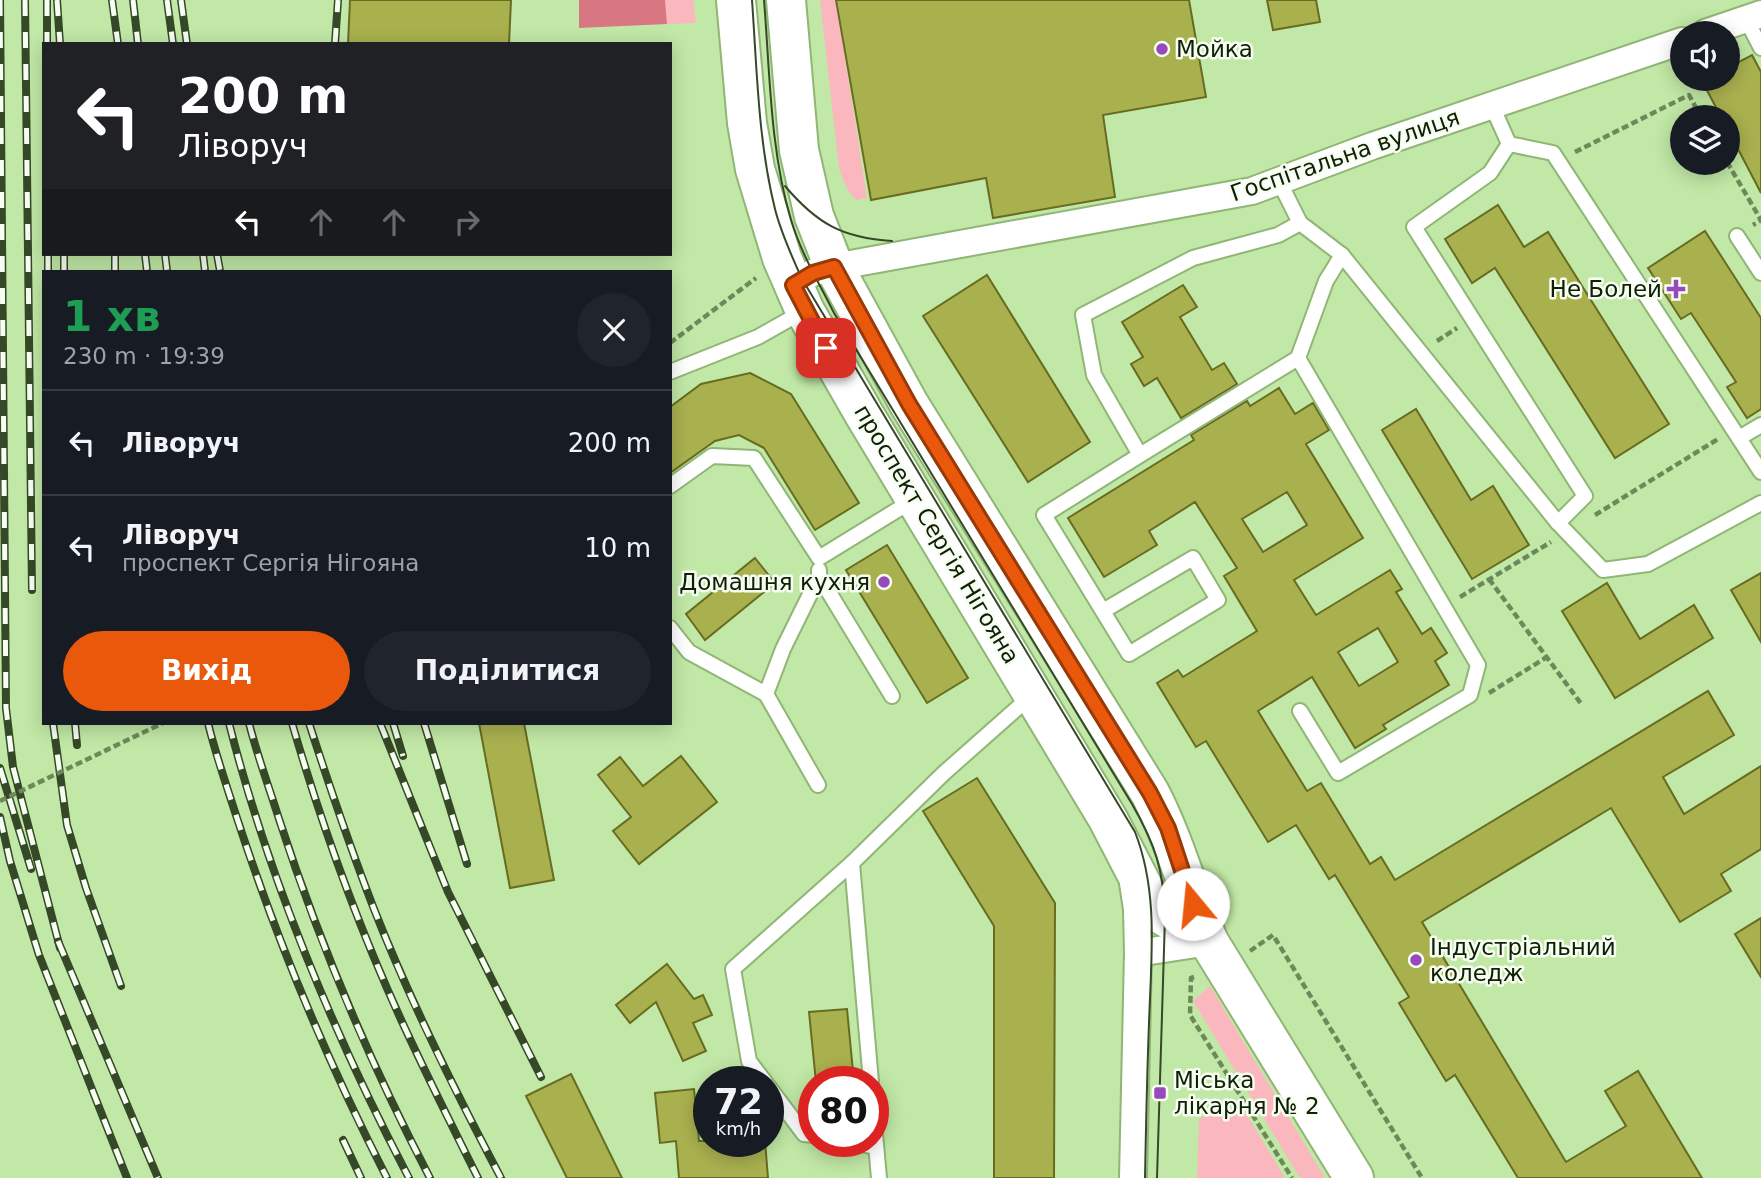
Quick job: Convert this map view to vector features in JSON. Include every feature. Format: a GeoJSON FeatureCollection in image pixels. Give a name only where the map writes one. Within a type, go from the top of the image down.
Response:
{"type":"FeatureCollection","features":[{"type":"Feature","properties":{"kind":"highway","name":"проспект Сергія Нігояна"},"geometry":{"type":"LineString","coordinates":[[736,0],[747,122],[755,169],[793,285],[864,414],[1108,818],[1151,902],[1165,917],[1209,942]]}},
{"type":"Feature","properties":{"kind":"highway","name":"проспект Сергія Нігояна"},"geometry":{"type":"LineString","coordinates":[[786,0],[799,150],[814,216],[834,267],[909,404],[1150,793],[1168,828],[1193,904],[1209,942],[1354,1178]]}},
{"type":"Feature","properties":{"kind":"street","name":"Госпітальна вулиця"},"geometry":{"type":"LineString","coordinates":[[793,285],[813,273],[834,267],[1252,191],[1372,146],[1670,45]]}},
{"type":"Feature","properties":{"kind":"street"},"geometry":{"type":"LineString","coordinates":[[1131,865],[1137,909],[1138,953],[1133,1178]]}},
{"type":"Feature","properties":{"kind":"street"},"geometry":{"type":"LineString","coordinates":[[1138,953],[1209,942]]}},
{"type":"Feature","properties":{"kind":"lane"},"geometry":{"type":"LineString","coordinates":[[1754,17],[1761,48]]}},
{"type":"Feature","properties":{"kind":"lane"},"geometry":{"type":"LineString","coordinates":[[1492,106],[1509,144]]}},
{"type":"Feature","properties":{"kind":"lane"},"geometry":{"type":"LineString","coordinates":[[1509,144],[1553,153],[1761,472]]}},
{"type":"Feature","properties":{"kind":"lane"},"geometry":{"type":"LineString","coordinates":[[1509,144],[1490,173],[1413,228],[1585,496],[1558,523]]}},
{"type":"Feature","properties":{"kind":"lane"},"geometry":{"type":"LineString","coordinates":[[1279,181],[1300,223],[1342,255],[1558,523],[1603,570],[1648,564],[1761,503]]}},
{"type":"Feature","properties":{"kind":"lane"},"geometry":{"type":"LineString","coordinates":[[1140,455],[1094,375],[1083,314],[1193,258],[1278,235],[1300,223]]}},
{"type":"Feature","properties":{"kind":"lane"},"geometry":{"type":"LineString","coordinates":[[1737,236],[1761,273]]}},
{"type":"Feature","properties":{"kind":"lane"},"geometry":{"type":"LineString","coordinates":[[1103,611],[1193,558],[1218,600],[1129,654],[1044,515],[1298,358],[1326,281],[1342,255]]}},
{"type":"Feature","properties":{"kind":"lane"},"geometry":{"type":"LineString","coordinates":[[672,371],[758,337],[793,285]]}},
{"type":"Feature","properties":{"kind":"lane"},"geometry":{"type":"LineString","coordinates":[[1298,358],[1478,665],[1470,695],[1338,773],[1300,710]]}},
{"type":"Feature","properties":{"kind":"lane"},"geometry":{"type":"LineString","coordinates":[[1739,438],[1761,425]]}},
{"type":"Feature","properties":{"kind":"lane"},"geometry":{"type":"LineString","coordinates":[[672,485],[712,456],[754,458],[819,558],[819,576],[783,649],[766,694]]}},
{"type":"Feature","properties":{"kind":"lane"},"geometry":{"type":"LineString","coordinates":[[819,558],[916,498]]}},
{"type":"Feature","properties":{"kind":"lane"},"geometry":{"type":"LineString","coordinates":[[819,576],[892,696]]}},
{"type":"Feature","properties":{"kind":"lane"},"geometry":{"type":"LineString","coordinates":[[672,631],[689,653],[766,694],[818,785]]}},
{"type":"Feature","properties":{"kind":"lane"},"geometry":{"type":"LineString","coordinates":[[753,1066],[749,1061],[733,969],[852,863],[944,773],[1034,693]]}},
{"type":"Feature","properties":{"kind":"lane"},"geometry":{"type":"LineString","coordinates":[[852,863],[870,1066]]}},
{"type":"Feature","properties":{"kind":"lane"},"geometry":{"type":"LineString","coordinates":[[784,1107],[798,1125]]}},
{"type":"Feature","properties":{"kind":"lane"},"geometry":{"type":"LineString","coordinates":[[877,1157],[879,1178]]}},
{"type":"Feature","properties":{"kind":"path"},"geometry":{"type":"LineString","coordinates":[[1558,160],[1689,95],[1695,105]]}},
{"type":"Feature","properties":{"kind":"path"},"geometry":{"type":"LineString","coordinates":[[1734,175],[1760,220],[1737,236]]}},
{"type":"Feature","properties":{"kind":"path"},"geometry":{"type":"LineString","coordinates":[[672,342],[793,285]]}},
{"type":"Feature","properties":{"kind":"path"},"geometry":{"type":"LineString","coordinates":[[1489,579],[1582,705]]}},
{"type":"Feature","properties":{"kind":"path"},"geometry":{"type":"LineString","coordinates":[[1470,695],[1492,693],[1547,657]]}},
{"type":"Feature","properties":{"kind":"path"},"geometry":{"type":"LineString","coordinates":[[0,801],[159,725]]}},
{"type":"Feature","properties":{"kind":"path"},"geometry":{"type":"LineString","coordinates":[[1251,950],[1273,935],[1422,1178]]}},
{"type":"Feature","properties":{"kind":"path"},"geometry":{"type":"LineString","coordinates":[[1191,978],[1190,1014],[1292,1178]]}},
{"type":"Feature","properties":{"kind":"shaded area"},"geometry":{"type":"Polygon","coordinates":[[[579,0],[665,0],[667,24],[579,28],[579,0]]]}},
{"type":"Feature","properties":{"kind":"shaded area"},"geometry":{"type":"Polygon","coordinates":[[[665,0],[693,0],[696,23],[667,24],[665,0]]]}},
{"type":"Feature","properties":{"kind":"shaded area"},"geometry":{"type":"Polygon","coordinates":[[[820,0],[836,0],[867,198],[856,200],[846,186],[839,168],[820,0]]]}},
{"type":"Feature","properties":{"kind":"shaded area"},"geometry":{"type":"Polygon","coordinates":[[[1210,986],[1325,1178],[1300,1178],[1193,1001],[1210,986]]]}},
{"type":"Feature","properties":{"kind":"shaded area"},"geometry":{"type":"Polygon","coordinates":[[[1244,1110],[1285,1178],[1197,1178],[1199,1118],[1244,1110]]]}},
{"type":"Feature","properties":{"kind":"building"},"geometry":{"type":"Polygon","coordinates":[[[350,0],[511,0],[509,42],[348,42],[350,0]]]}},
{"type":"Feature","properties":{"kind":"building"},"geometry":{"type":"Polygon","coordinates":[[[836,0],[1189,0],[1206,97],[1103,115],[1115,197],[993,218],[986,178],[871,200],[836,0]]]}},
{"type":"Feature","properties":{"kind":"building"},"geometry":{"type":"Polygon","coordinates":[[[1267,0],[1316,0],[1320,22],[1273,30],[1267,0]]]}},
{"type":"Feature","properties":{"kind":"building"},"geometry":{"type":"Polygon","coordinates":[[[1752,55],[1761,72],[1761,193],[1740,153],[1740,105],[1715,105],[1707,91],[1740,91],[1740,61],[1752,55]]]}},
{"type":"Feature","properties":{"kind":"building"},"geometry":{"type":"Polygon","coordinates":[[[1498,205],[1524,247],[1548,232],[1669,424],[1615,458],[1495,268],[1472,283],[1445,239],[1498,205]]]}},
{"type":"Feature","properties":{"kind":"building"},"geometry":{"type":"Polygon","coordinates":[[[1705,231],[1761,318],[1761,409],[1747,418],[1727,387],[1736,382],[1691,313],[1681,319],[1648,268],[1705,231]]]}},
{"type":"Feature","properties":{"kind":"building"},"geometry":{"type":"Polygon","coordinates":[[[987,275],[1090,442],[1028,482],[923,316],[987,275]]]}},
{"type":"Feature","properties":{"kind":"building"},"geometry":{"type":"Polygon","coordinates":[[[1183,285],[1197,307],[1180,317],[1212,370],[1224,363],[1237,384],[1181,418],[1157,378],[1144,386],[1131,364],[1143,357],[1122,322],[1183,285]]]}},
{"type":"Feature","properties":{"kind":"building"},"geometry":{"type":"Polygon","coordinates":[[[750,373],[791,394],[859,503],[815,530],[764,448],[739,435],[715,441],[672,472],[672,406],[701,384],[750,373]]]}},
{"type":"Feature","properties":{"kind":"building"},"geometry":{"type":"Polygon","coordinates":[[[1279,388],[1295,414],[1313,403],[1329,430],[1306,444],[1363,538],[1294,580],[1316,615],[1390,570],[1402,589],[1396,592],[1422,634],[1431,628],[1447,653],[1435,661],[1449,685],[1383,725],[1386,729],[1355,748],[1312,677],[1258,711],[1307,791],[1321,783],[1370,864],[1381,857],[1395,880],[1708,691],[1734,735],[1663,777],[1684,814],[1761,766],[1761,849],[1721,874],[1731,891],[1680,922],[1611,808],[1422,922],[1566,1162],[1626,1126],[1605,1091],[1638,1071],[1702,1178],[1518,1178],[1455,1075],[1446,1081],[1399,1003],[1409,997],[1335,875],[1329,879],[1296,825],[1268,842],[1206,741],[1196,747],[1157,683],[1178,670],[1183,677],[1257,631],[1224,576],[1237,568],[1195,502],[1149,531],[1157,545],[1104,577],[1068,518],[1194,440],[1191,435],[1247,401],[1250,406],[1279,388]],[[1287,492],[1242,519],[1263,552],[1307,525],[1287,492]],[[1378,628],[1338,652],[1359,686],[1398,662],[1378,628]]]}},
{"type":"Feature","properties":{"kind":"building"},"geometry":{"type":"Polygon","coordinates":[[[1416,409],[1471,500],[1493,486],[1529,545],[1472,579],[1382,430],[1416,409]]]}},
{"type":"Feature","properties":{"kind":"building"},"geometry":{"type":"Polygon","coordinates":[[[887,545],[968,678],[927,703],[846,570],[887,545]]]}},
{"type":"Feature","properties":{"kind":"building"},"geometry":{"type":"Polygon","coordinates":[[[755,558],[775,583],[705,640],[686,614],[755,558]]]}},
{"type":"Feature","properties":{"kind":"building"},"geometry":{"type":"Polygon","coordinates":[[[1761,573],[1761,642],[1731,590],[1761,573]]]}},
{"type":"Feature","properties":{"kind":"building"},"geometry":{"type":"Polygon","coordinates":[[[1607,583],[1640,639],[1694,605],[1713,638],[1615,698],[1562,611],[1607,583]]]}},
{"type":"Feature","properties":{"kind":"building"},"geometry":{"type":"Polygon","coordinates":[[[479,725],[524,725],[554,880],[510,888],[479,725]]]}},
{"type":"Feature","properties":{"kind":"building"},"geometry":{"type":"Polygon","coordinates":[[[681,756],[717,802],[639,864],[613,831],[631,817],[598,775],[620,757],[643,786],[681,756]]]}},
{"type":"Feature","properties":{"kind":"building"},"geometry":{"type":"Polygon","coordinates":[[[977,778],[1055,903],[1054,1178],[994,1178],[994,926],[923,811],[977,778]]]}},
{"type":"Feature","properties":{"kind":"building"},"geometry":{"type":"Polygon","coordinates":[[[1761,918],[1761,977],[1735,934],[1761,918]]]}},
{"type":"Feature","properties":{"kind":"building"},"geometry":{"type":"Polygon","coordinates":[[[667,964],[694,999],[703,995],[712,1015],[693,1023],[706,1051],[683,1061],[656,1002],[630,1023],[616,1005],[667,964]]]}},
{"type":"Feature","properties":{"kind":"building"},"geometry":{"type":"Polygon","coordinates":[[[847,1009],[852,1066],[814,1066],[809,1012],[847,1009]]]}},
{"type":"Feature","properties":{"kind":"building"},"geometry":{"type":"Polygon","coordinates":[[[571,1074],[622,1178],[567,1178],[526,1096],[571,1074]]]}},
{"type":"Feature","properties":{"kind":"building"},"geometry":{"type":"Polygon","coordinates":[[[693,1089],[693,1157],[766,1157],[768,1178],[679,1178],[676,1141],[660,1143],[655,1093],[693,1089]]]}},
{"type":"Feature","properties":{"kind":"tram line"},"geometry":{"type":"LineString","coordinates":[[752,0],[759,105],[769,183],[780,227],[802,279],[1135,832],[1143,855],[1152,926],[1145,1178]]}},
{"type":"Feature","properties":{"kind":"tram line"},"geometry":{"type":"LineString","coordinates":[[764,0],[779,166],[791,220],[805,256],[834,313],[1132,804],[1157,858],[1163,885],[1165,917],[1157,1178]]}},
{"type":"Feature","properties":{"kind":"tram line"},"geometry":{"type":"LineString","coordinates":[[785,186],[808,210],[832,227],[859,236],[892,241]]}},
{"type":"Feature","properties":{"kind":"railway"},"geometry":{"type":"LineString","coordinates":[[0,0],[6,708],[13,767],[60,948]]}},
{"type":"Feature","properties":{"kind":"railway"},"geometry":{"type":"LineString","coordinates":[[25,0],[32,590]]}},
{"type":"Feature","properties":{"kind":"railway"},"geometry":{"type":"LineString","coordinates":[[47,0],[47,42]]}},
{"type":"Feature","properties":{"kind":"railway"},"geometry":{"type":"LineString","coordinates":[[57,0],[60,42]]}},
{"type":"Feature","properties":{"kind":"railway"},"geometry":{"type":"LineString","coordinates":[[112,0],[118,42]]}},
{"type":"Feature","properties":{"kind":"railway"},"geometry":{"type":"LineString","coordinates":[[133,0],[138,42]]}},
{"type":"Feature","properties":{"kind":"railway"},"geometry":{"type":"LineString","coordinates":[[167,0],[173,42]]}},
{"type":"Feature","properties":{"kind":"railway"},"geometry":{"type":"LineString","coordinates":[[181,0],[187,42]]}},
{"type":"Feature","properties":{"kind":"railway"},"geometry":{"type":"LineString","coordinates":[[335,42],[338,0]]}},
{"type":"Feature","properties":{"kind":"railway"},"geometry":{"type":"LineString","coordinates":[[48,256],[48,270]]}},
{"type":"Feature","properties":{"kind":"railway"},"geometry":{"type":"LineString","coordinates":[[64,256],[64,270]]}},
{"type":"Feature","properties":{"kind":"railway"},"geometry":{"type":"LineString","coordinates":[[115,256],[115,270]]}},
{"type":"Feature","properties":{"kind":"railway"},"geometry":{"type":"LineString","coordinates":[[145,256],[147,270]]}},
{"type":"Feature","properties":{"kind":"railway"},"geometry":{"type":"LineString","coordinates":[[165,256],[167,270]]}},
{"type":"Feature","properties":{"kind":"railway"},"geometry":{"type":"LineString","coordinates":[[203,256],[205,270]]}},
{"type":"Feature","properties":{"kind":"railway"},"geometry":{"type":"LineString","coordinates":[[217,256],[220,270]]}},
{"type":"Feature","properties":{"kind":"railway"},"geometry":{"type":"LineString","coordinates":[[53,725],[67,825],[121,986]]}},
{"type":"Feature","properties":{"kind":"railway"},"geometry":{"type":"LineString","coordinates":[[75,725],[77,745]]}},
{"type":"Feature","properties":{"kind":"railway"},"geometry":{"type":"LineString","coordinates":[[209,725],[250,856],[284,950],[343,1088],[387,1178]]}},
{"type":"Feature","properties":{"kind":"railway"},"geometry":{"type":"LineString","coordinates":[[230,725],[263,839],[306,955],[355,1069],[409,1178]]}},
{"type":"Feature","properties":{"kind":"railway"},"geometry":{"type":"LineString","coordinates":[[250,725],[295,866],[329,957],[386,1090],[430,1178]]}},
{"type":"Feature","properties":{"kind":"railway"},"geometry":{"type":"LineString","coordinates":[[293,725],[330,843],[376,962],[418,1057],[478,1178]]}},
{"type":"Feature","properties":{"kind":"railway"},"geometry":{"type":"LineString","coordinates":[[310,725],[348,839],[388,943],[434,1045],[501,1178]]}},
{"type":"Feature","properties":{"kind":"railway"},"geometry":{"type":"LineString","coordinates":[[381,725],[448,892],[541,1077]]}},
{"type":"Feature","properties":{"kind":"railway"},"geometry":{"type":"LineString","coordinates":[[394,725],[403,756]]}},
{"type":"Feature","properties":{"kind":"railway"},"geometry":{"type":"LineString","coordinates":[[425,725],[467,864]]}},
{"type":"Feature","properties":{"kind":"railway"},"geometry":{"type":"LineString","coordinates":[[0,768],[31,869]]}},
{"type":"Feature","properties":{"kind":"railway"},"geometry":{"type":"LineString","coordinates":[[0,817],[10,861],[39,955],[127,1178]]}},
{"type":"Feature","properties":{"kind":"railway"},"geometry":{"type":"LineString","coordinates":[[58,941],[158,1178]]}},
{"type":"Feature","properties":{"kind":"railway"},"geometry":{"type":"LineString","coordinates":[[343,1140],[361,1178]]}},
{"type":"Feature","properties":{"kind":"place","name":"Мойка"},"geometry":{"type":"Point","coordinates":[1162,49]}},
{"type":"Feature","properties":{"kind":"place","name":"Не Болей"},"geometry":{"type":"Point","coordinates":[1676,289]}},
{"type":"Feature","properties":{"kind":"place","name":"Домашня кухня"},"geometry":{"type":"Point","coordinates":[884,582]}},
{"type":"Feature","properties":{"kind":"place","name":"Індустріальний коледж"},"geometry":{"type":"Point","coordinates":[1416,960]}},
{"type":"Feature","properties":{"kind":"place","name":"Міська лікарня № 2"},"geometry":{"type":"Point","coordinates":[1160,1093]}},
{"type":"Feature","properties":{"kind":"route"},"geometry":{"type":"LineString","coordinates":[[826,348],[793,285],[813,273],[834,267],[909,404],[1150,793],[1168,828],[1193,904]]}}]}
